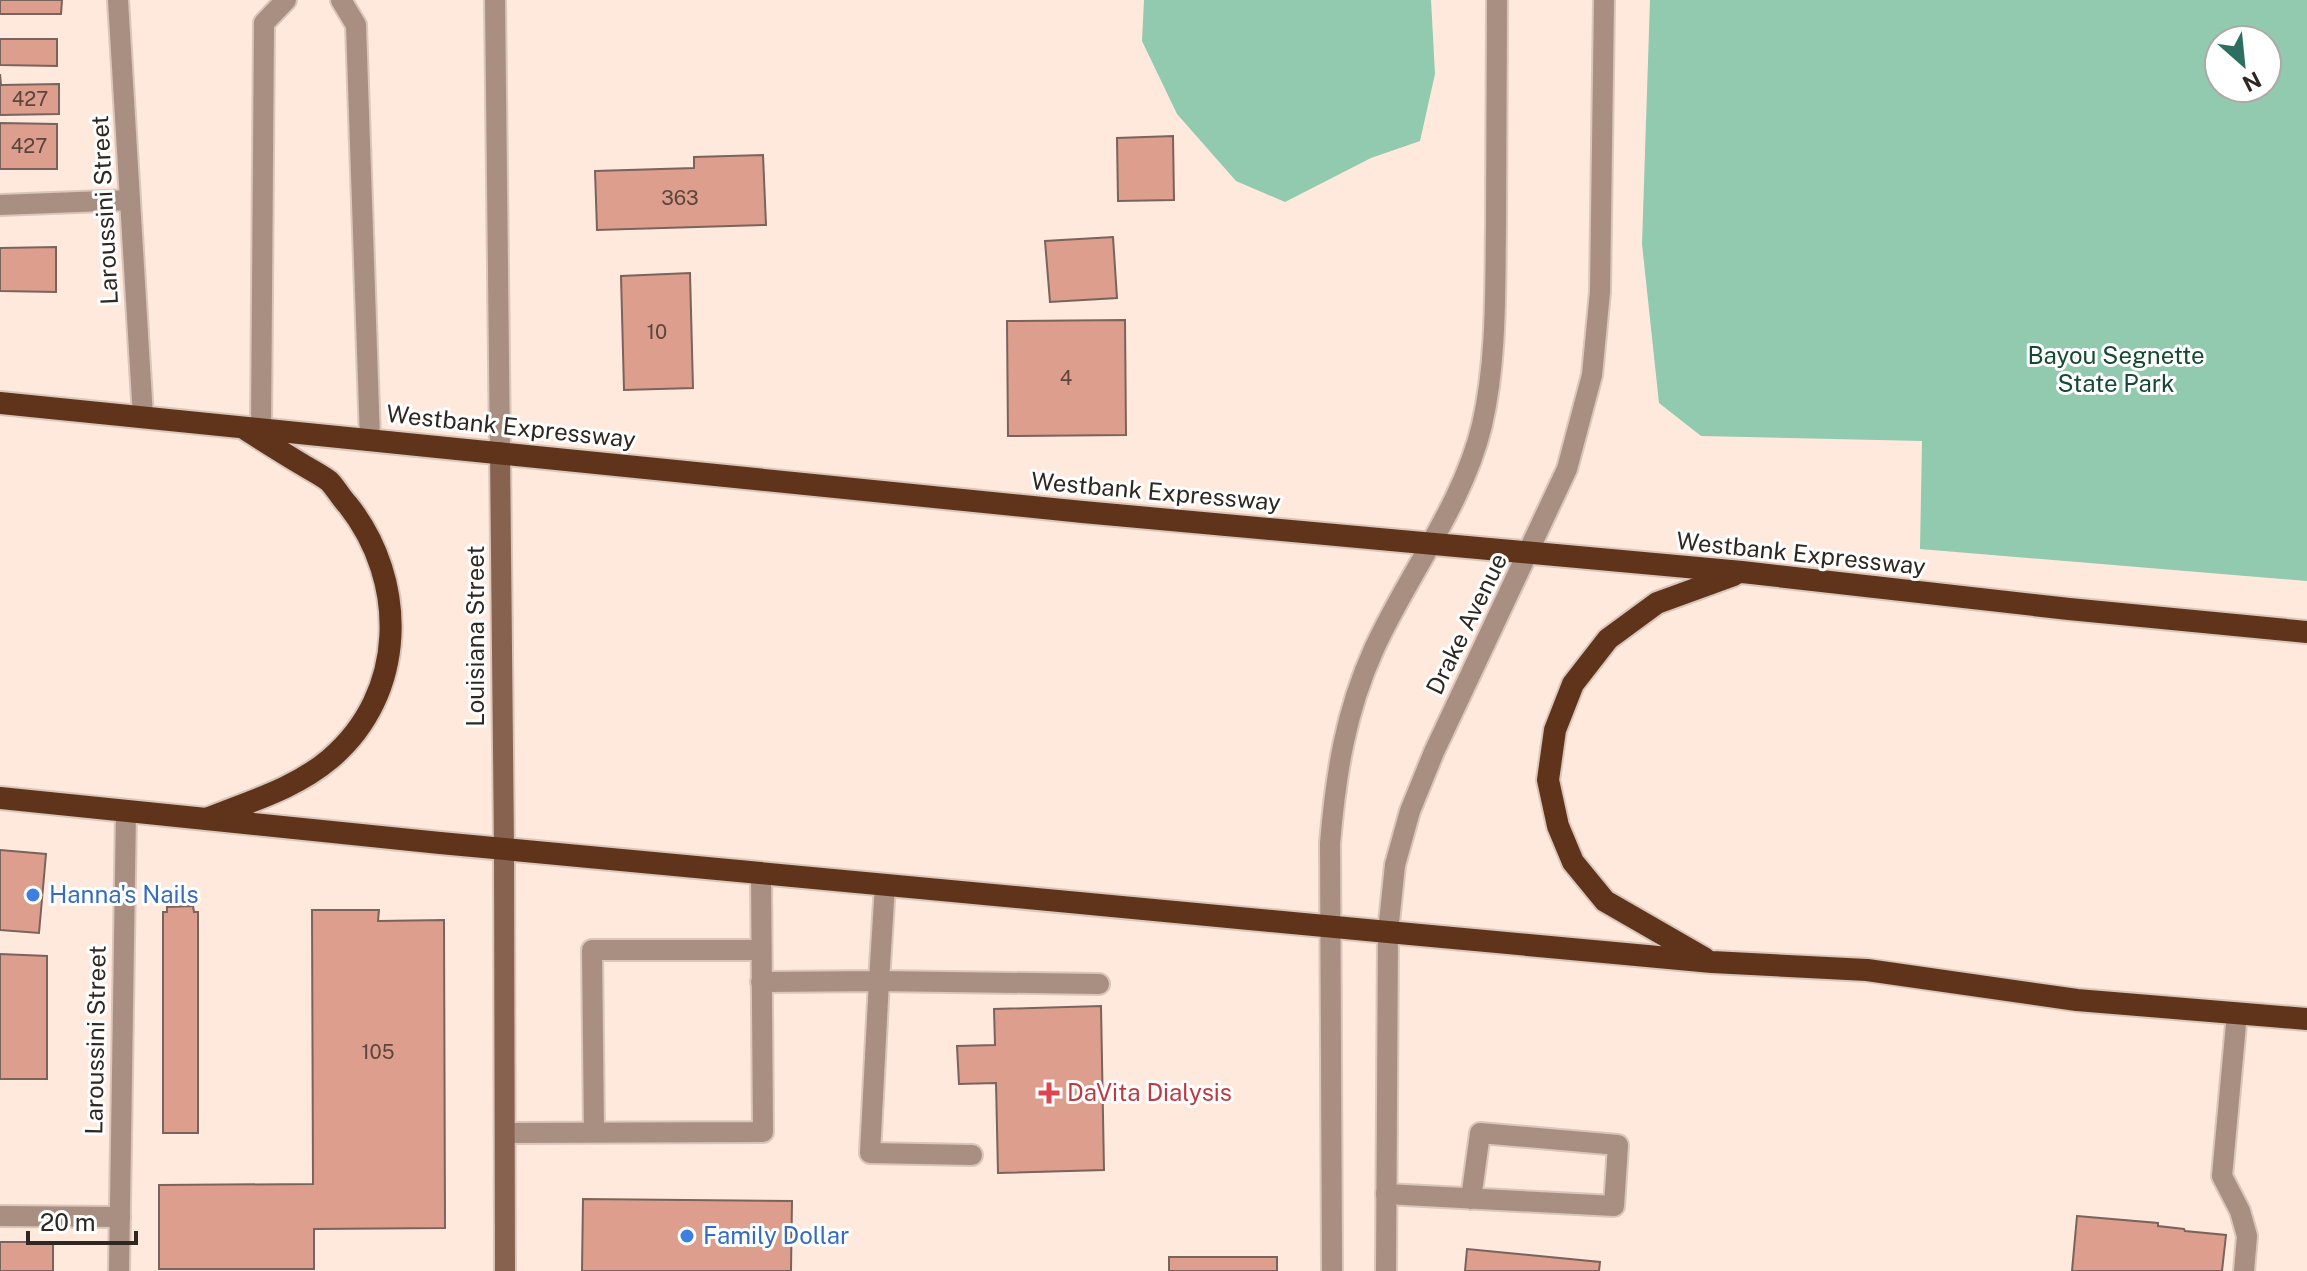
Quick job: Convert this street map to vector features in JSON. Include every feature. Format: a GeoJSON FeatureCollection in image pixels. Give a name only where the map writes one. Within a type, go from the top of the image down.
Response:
{"type":"FeatureCollection","features":[{"type":"Feature","properties":{"kind":"highway","name":"Westbank Expressway"},"geometry":{"type":"LineString","coordinates":[[0,403],[1083,512],[1742,572],[2307,632]]}},
{"type":"Feature","properties":{"kind":"highway"},"geometry":{"type":"LineString","coordinates":[[205,820],[291,786],[331,758],[362,723],[383,680],[391,636],[390,599],[380,559],[358,518],[328,481],[250,427]]}},
{"type":"Feature","properties":{"kind":"highway"},"geometry":{"type":"LineString","coordinates":[[1712,962],[1605,901],[1573,862],[1558,826],[1548,780],[1555,730],[1573,684],[1608,639],[1657,603],[1742,572]]}},
{"type":"Feature","properties":{"kind":"highway"},"geometry":{"type":"LineString","coordinates":[[0,798],[1330,927],[1712,962],[1867,970],[2077,1000],[2307,1019]]}},
{"type":"Feature","properties":{"kind":"main road","name":"Louisiana Street"},"geometry":{"type":"LineString","coordinates":[[500,452],[505,1271]]}},
{"type":"Feature","properties":{"kind":"street","name":"Laroussini Street"},"geometry":{"type":"LineString","coordinates":[[118,0],[143,417]]}},
{"type":"Feature","properties":{"kind":"street"},"geometry":{"type":"LineString","coordinates":[[250,427],[264,23],[286,0]]}},
{"type":"Feature","properties":{"kind":"street"},"geometry":{"type":"LineString","coordinates":[[341,0],[356,25],[370,439]]}},
{"type":"Feature","properties":{"kind":"street","name":"Louisiana Street"},"geometry":{"type":"LineString","coordinates":[[495,0],[500,452]]}},
{"type":"Feature","properties":{"kind":"street"},"geometry":{"type":"LineString","coordinates":[[1332,1271],[1330,843],[1335,776],[1352,707],[1374,649],[1460,486],[1482,425],[1491,354],[1495,271],[1497,0]]}},
{"type":"Feature","properties":{"kind":"street","name":"Drake Avenue"},"geometry":{"type":"LineString","coordinates":[[1386,1271],[1388,932],[1395,865],[1410,811],[1434,752],[1567,469],[1592,375],[1600,292],[1604,0]]}},
{"type":"Feature","properties":{"kind":"street"},"geometry":{"type":"LineString","coordinates":[[0,205],[130,200]]}},
{"type":"Feature","properties":{"kind":"street","name":"Laroussini Street"},"geometry":{"type":"LineString","coordinates":[[119,1271],[126,810]]}},
{"type":"Feature","properties":{"kind":"street"},"geometry":{"type":"LineString","coordinates":[[505,1133],[763,1132],[761,873]]}},
{"type":"Feature","properties":{"kind":"street"},"geometry":{"type":"LineString","coordinates":[[885,885],[870,1153],[972,1155]]}},
{"type":"Feature","properties":{"kind":"street"},"geometry":{"type":"LineString","coordinates":[[594,1132],[592,950],[760,950]]}},
{"type":"Feature","properties":{"kind":"street"},"geometry":{"type":"LineString","coordinates":[[761,982],[1099,984]]}},
{"type":"Feature","properties":{"kind":"street"},"geometry":{"type":"LineString","coordinates":[[2237,1013],[2222,1176],[2240,1211],[2247,1236],[2244,1271]]}},
{"type":"Feature","properties":{"kind":"street"},"geometry":{"type":"LineString","coordinates":[[1386,1194],[1471,1199],[1614,1206],[1618,1145],[1480,1133],[1471,1199]]}},
{"type":"Feature","properties":{"kind":"street"},"geometry":{"type":"LineString","coordinates":[[0,1216],[120,1217]]}},
{"type":"Feature","properties":{"kind":"green space"},"geometry":{"type":"Polygon","coordinates":[[[1144,0],[1431,0],[1435,74],[1420,141],[1371,158],[1285,202],[1236,181],[1177,114],[1142,41],[1144,0]]]}},
{"type":"Feature","properties":{"kind":"green space","name":"Bayou Segnette State Park"},"geometry":{"type":"Polygon","coordinates":[[[1650,0],[2307,0],[2307,581],[1920,549],[1922,441],[1701,436],[1659,403],[1642,244],[1650,0]]]}},
{"type":"Feature","properties":{"kind":"building"},"geometry":{"type":"Polygon","coordinates":[[[0,0],[62,0],[61,14],[0,14],[0,0]]]}},
{"type":"Feature","properties":{"kind":"building"},"geometry":{"type":"Polygon","coordinates":[[[0,39],[57,39],[57,66],[0,65],[0,39]]]}},
{"type":"Feature","properties":{"kind":"building"},"geometry":{"type":"Polygon","coordinates":[[[0,74],[1,85],[59,84],[59,114],[0,115],[0,74]]]}},
{"type":"Feature","properties":{"kind":"building"},"geometry":{"type":"Polygon","coordinates":[[[0,123],[57,124],[57,169],[0,169],[0,123]]]}},
{"type":"Feature","properties":{"kind":"building"},"geometry":{"type":"Polygon","coordinates":[[[1173,136],[1174,200],[1118,201],[1117,138],[1173,136]]]}},
{"type":"Feature","properties":{"kind":"building"},"geometry":{"type":"Polygon","coordinates":[[[763,155],[766,225],[597,230],[595,171],[694,168],[694,157],[763,155]]]}},
{"type":"Feature","properties":{"kind":"building"},"geometry":{"type":"Polygon","coordinates":[[[1113,237],[1117,298],[1050,302],[1045,241],[1113,237]]]}},
{"type":"Feature","properties":{"kind":"building"},"geometry":{"type":"Polygon","coordinates":[[[56,247],[56,292],[0,291],[0,248],[56,247]]]}},
{"type":"Feature","properties":{"kind":"building"},"geometry":{"type":"Polygon","coordinates":[[[690,273],[693,388],[624,390],[621,276],[690,273]]]}},
{"type":"Feature","properties":{"kind":"building"},"geometry":{"type":"Polygon","coordinates":[[[1125,320],[1126,435],[1008,436],[1007,321],[1125,320]]]}},
{"type":"Feature","properties":{"kind":"building"},"geometry":{"type":"Polygon","coordinates":[[[0,850],[46,854],[39,933],[0,930],[0,850]]]}},
{"type":"Feature","properties":{"kind":"building"},"geometry":{"type":"Polygon","coordinates":[[[193,906],[194,912],[198,912],[198,1133],[163,1133],[163,912],[167,912],[167,907],[193,906]]]}},
{"type":"Feature","properties":{"kind":"building"},"geometry":{"type":"Polygon","coordinates":[[[312,910],[379,910],[378,921],[444,920],[445,1228],[314,1229],[314,1269],[159,1269],[159,1185],[313,1184],[312,910]]]}},
{"type":"Feature","properties":{"kind":"building"},"geometry":{"type":"Polygon","coordinates":[[[0,954],[47,956],[47,1079],[0,1079],[0,954]]]}},
{"type":"Feature","properties":{"kind":"building","name":"DaVita Dialysis"},"geometry":{"type":"Polygon","coordinates":[[[1101,1006],[1104,1170],[998,1173],[996,1083],[959,1084],[957,1046],[995,1045],[994,1009],[1101,1006]]]}},
{"type":"Feature","properties":{"kind":"building","name":"Family Dollar"},"geometry":{"type":"Polygon","coordinates":[[[583,1199],[792,1201],[791,1271],[582,1271],[583,1199]]]}},
{"type":"Feature","properties":{"kind":"building"},"geometry":{"type":"Polygon","coordinates":[[[2077,1216],[2158,1223],[2158,1226],[2185,1231],[2226,1235],[2222,1271],[2072,1271],[2077,1216]]]}},
{"type":"Feature","properties":{"kind":"building"},"geometry":{"type":"Polygon","coordinates":[[[0,1242],[53,1242],[53,1271],[0,1271],[0,1242]]]}},
{"type":"Feature","properties":{"kind":"building"},"geometry":{"type":"Polygon","coordinates":[[[1467,1249],[1600,1262],[1599,1271],[1465,1271],[1467,1249]]]}},
{"type":"Feature","properties":{"kind":"building"},"geometry":{"type":"Polygon","coordinates":[[[1169,1257],[1277,1257],[1277,1271],[1169,1271],[1169,1257]]]}},
{"type":"Feature","properties":{"kind":"place","name":"Hanna's Nails"},"geometry":{"type":"Point","coordinates":[33,895]}},
{"type":"Feature","properties":{"kind":"place","name":"DaVita Dialysis"},"geometry":{"type":"Point","coordinates":[1049,1093]}},
{"type":"Feature","properties":{"kind":"place","name":"Family Dollar"},"geometry":{"type":"Point","coordinates":[687,1236]}}]}
